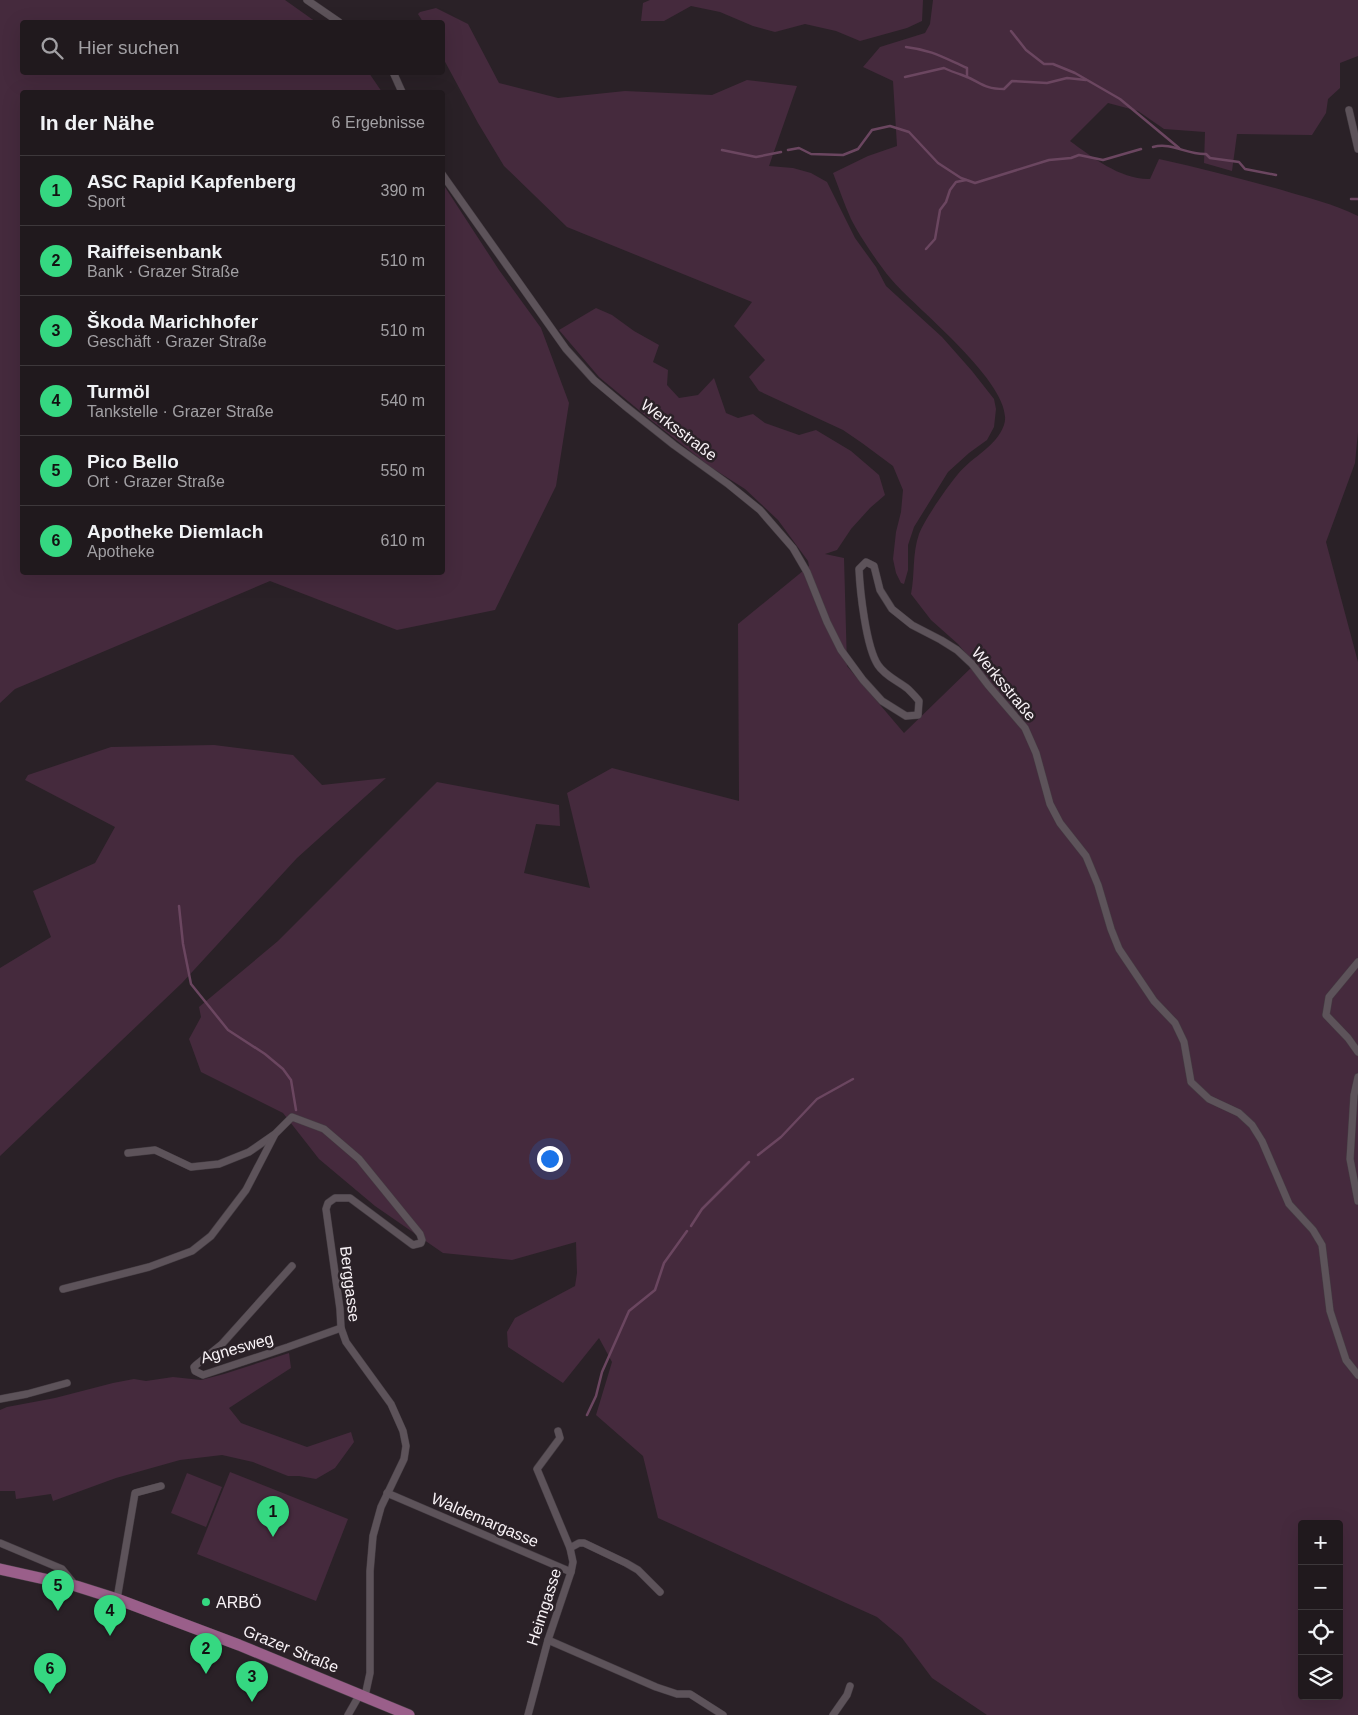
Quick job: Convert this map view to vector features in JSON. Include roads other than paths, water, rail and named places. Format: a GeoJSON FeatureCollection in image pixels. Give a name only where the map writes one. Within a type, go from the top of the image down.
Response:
{"type":"FeatureCollection","features":[{"type":"Feature","properties":{"kind":"main road","name":"Grazer Straße"},"geometry":{"type":"LineString","coordinates":[[0,1569],[76,1586],[117,1599],[409,1715]]}},
{"type":"Feature","properties":{"kind":"street"},"geometry":{"type":"LineString","coordinates":[[307,0],[336,20]]}},
{"type":"Feature","properties":{"kind":"street"},"geometry":{"type":"LineString","coordinates":[[394,75],[401,90]]}},
{"type":"Feature","properties":{"kind":"street"},"geometry":{"type":"LineString","coordinates":[[1349,110],[1358,148]]}},
{"type":"Feature","properties":{"kind":"street","name":"Werksstraße"},"geometry":{"type":"LineString","coordinates":[[445,178],[566,349],[594,380],[674,445],[760,510],[794,548],[807,572],[827,622],[841,650],[863,680],[882,701],[906,716],[918,715],[919,701],[907,688],[890,678],[877,664],[869,644],[858,569],[866,562],[874,566],[880,590],[892,609],[912,625],[957,650],[972,664],[988,686],[1025,728],[1036,754],[1050,804],[1060,823],[1086,856],[1098,885],[1110,929],[1119,949],[1154,1001],[1175,1023],[1178,1029],[1184,1042],[1191,1082],[1209,1099],[1239,1113],[1252,1125],[1262,1141],[1289,1204],[1313,1230],[1322,1245],[1330,1311],[1346,1360],[1358,1375]]}},
{"type":"Feature","properties":{"kind":"street"},"geometry":{"type":"LineString","coordinates":[[1358,962],[1329,997],[1326,1005],[1326,1015],[1348,1038],[1358,1052]]}},
{"type":"Feature","properties":{"kind":"street"},"geometry":{"type":"LineString","coordinates":[[1358,1077],[1354,1095],[1350,1159],[1358,1201]]}},
{"type":"Feature","properties":{"kind":"street","name":"Berggasse"},"geometry":{"type":"LineString","coordinates":[[128,1153],[155,1150],[191,1167],[219,1164],[249,1152],[275,1134],[292,1117],[324,1128],[359,1159],[415,1228],[422,1240],[419,1244],[413,1245],[350,1198],[336,1198],[328,1204],[326,1209],[340,1309],[340,1328],[346,1342],[386,1396],[403,1431],[406,1446],[404,1459],[381,1506],[372,1545],[369,1609],[370,1672],[362,1695],[348,1715]]}},
{"type":"Feature","properties":{"kind":"street","name":"Berggasse"},"geometry":{"type":"LineString","coordinates":[[63,1289],[149,1267],[192,1251],[211,1236],[246,1190],[275,1134]]}},
{"type":"Feature","properties":{"kind":"street","name":"Agnesweg"},"geometry":{"type":"LineString","coordinates":[[292,1266],[222,1344],[194,1367],[195,1371],[203,1375],[288,1348],[340,1328]]}},
{"type":"Feature","properties":{"kind":"street"},"geometry":{"type":"LineString","coordinates":[[0,1399],[67,1383]]}},
{"type":"Feature","properties":{"kind":"street","name":"Heimgasse"},"geometry":{"type":"LineString","coordinates":[[528,1715],[548,1640],[573,1562],[570,1548],[536,1469],[560,1438],[558,1431]]}},
{"type":"Feature","properties":{"kind":"street"},"geometry":{"type":"LineString","coordinates":[[117,1599],[135,1493],[161,1486]]}},
{"type":"Feature","properties":{"kind":"street","name":"Waldemargasse"},"geometry":{"type":"LineString","coordinates":[[387,1493],[571,1572]]}},
{"type":"Feature","properties":{"kind":"street","name":"Grazer Straße"},"geometry":{"type":"LineString","coordinates":[[0,1543],[62,1570],[76,1586]]}},
{"type":"Feature","properties":{"kind":"street"},"geometry":{"type":"LineString","coordinates":[[570,1548],[579,1543],[584,1543],[626,1563],[638,1570],[660,1592]]}},
{"type":"Feature","properties":{"kind":"street"},"geometry":{"type":"LineString","coordinates":[[548,1640],[656,1687],[677,1694],[690,1694],[723,1715]]}},
{"type":"Feature","properties":{"kind":"street"},"geometry":{"type":"LineString","coordinates":[[832,1715],[847,1695],[850,1686]]}},
{"type":"Feature","properties":{"kind":"waterway"},"geometry":{"type":"LineString","coordinates":[[1011,31],[1026,50],[1044,64],[1053,64],[1075,73],[1120,99],[1179,148]]}},
{"type":"Feature","properties":{"kind":"waterway"},"geometry":{"type":"LineString","coordinates":[[906,47],[931,52],[967,68],[967,77]]}},
{"type":"Feature","properties":{"kind":"waterway"},"geometry":{"type":"LineString","coordinates":[[905,77],[944,68],[997,89],[1004,89],[1012,81],[1047,83],[1067,78],[1086,80]]}},
{"type":"Feature","properties":{"kind":"waterway"},"geometry":{"type":"LineString","coordinates":[[788,150],[799,148],[811,154],[843,155],[858,149],[872,130],[890,126],[909,132],[938,163],[961,178],[975,183],[1049,160],[1071,158],[1079,155],[1103,160],[1141,149]]}},
{"type":"Feature","properties":{"kind":"waterway"},"geometry":{"type":"LineString","coordinates":[[1153,147],[1167,146],[1192,153],[1206,154],[1210,158],[1239,162],[1245,169],[1276,175]]}},
{"type":"Feature","properties":{"kind":"waterway"},"geometry":{"type":"LineString","coordinates":[[722,150],[756,157],[781,152]]}},
{"type":"Feature","properties":{"kind":"waterway"},"geometry":{"type":"LineString","coordinates":[[926,249],[935,239],[940,210],[946,202],[950,190],[956,182],[966,180]]}},
{"type":"Feature","properties":{"kind":"waterway"},"geometry":{"type":"LineString","coordinates":[[1351,199],[1358,199]]}},
{"type":"Feature","properties":{"kind":"waterway"},"geometry":{"type":"LineString","coordinates":[[179,906],[183,944],[191,984],[228,1030],[265,1054],[283,1069],[291,1080],[296,1110]]}},
{"type":"Feature","properties":{"kind":"waterway"},"geometry":{"type":"LineString","coordinates":[[758,1155],[781,1137],[817,1099],[853,1079]]}},
{"type":"Feature","properties":{"kind":"waterway"},"geometry":{"type":"LineString","coordinates":[[691,1226],[702,1209],[749,1162]]}},
{"type":"Feature","properties":{"kind":"waterway"},"geometry":{"type":"LineString","coordinates":[[587,1415],[596,1396],[602,1372],[629,1311],[655,1290],[664,1263],[687,1231]]}},
{"type":"Feature","properties":{"kind":"place","name":"ASC Rapid Kapfenberg"},"geometry":{"type":"Point","coordinates":[273,1537]}},
{"type":"Feature","properties":{"kind":"place","name":"ARBÖ"},"geometry":{"type":"Point","coordinates":[206,1602]}},
{"type":"Feature","properties":{"kind":"place","name":"Pico Bello"},"geometry":{"type":"Point","coordinates":[58,1611]}},
{"type":"Feature","properties":{"kind":"place","name":"Turmöl"},"geometry":{"type":"Point","coordinates":[110,1636]}},
{"type":"Feature","properties":{"kind":"place","name":"Raiffeisenbank"},"geometry":{"type":"Point","coordinates":[206,1674]}},
{"type":"Feature","properties":{"kind":"place","name":"Apotheke Diemlach"},"geometry":{"type":"Point","coordinates":[50,1694]}},
{"type":"Feature","properties":{"kind":"place","name":"Škoda Marichhofer"},"geometry":{"type":"Point","coordinates":[252,1702]}}]}
